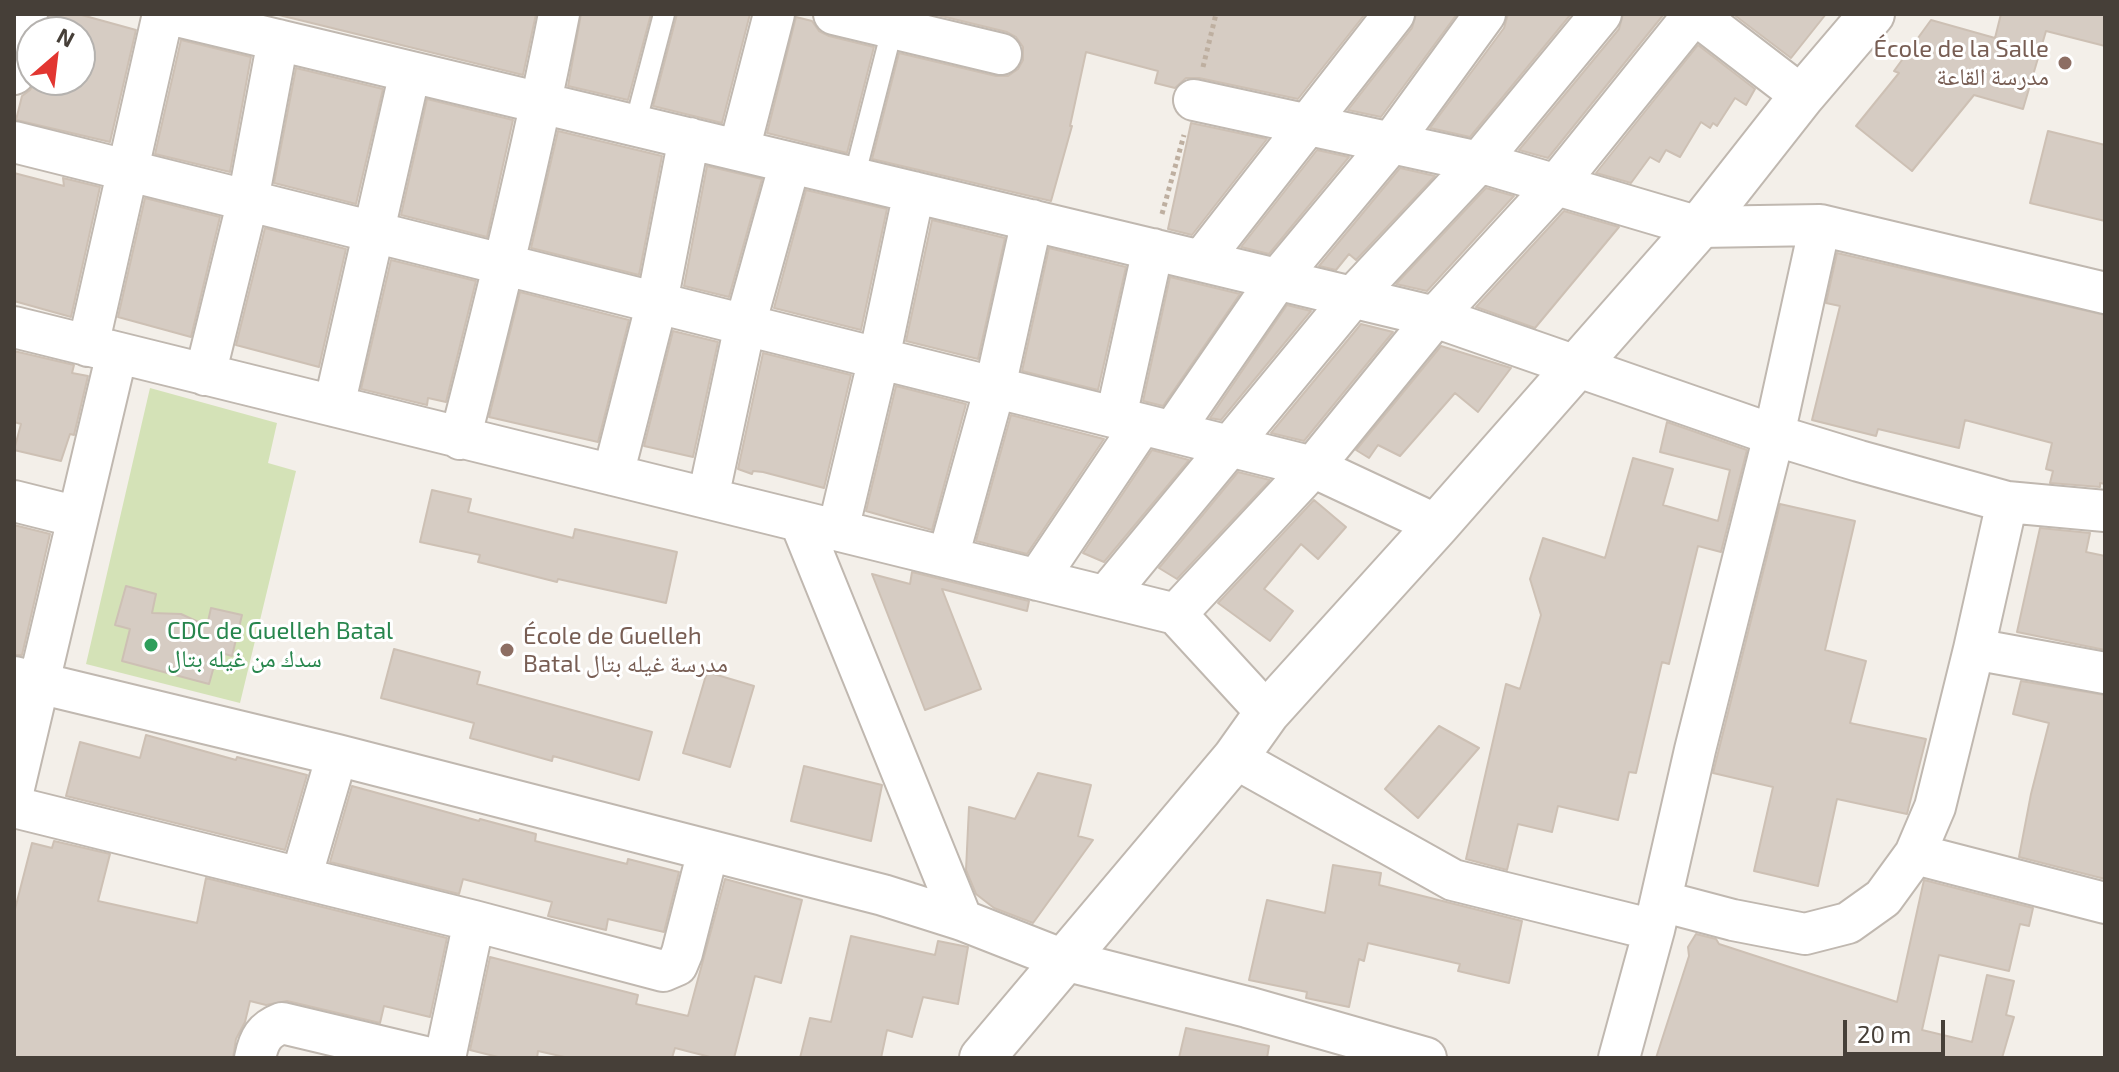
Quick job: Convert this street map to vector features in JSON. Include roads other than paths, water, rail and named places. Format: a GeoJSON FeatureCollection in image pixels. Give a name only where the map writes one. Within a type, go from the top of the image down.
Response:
{"type":"FeatureCollection","features":[{"type":"Feature","properties":{"kind":"street"},"geometry":{"type":"LineString","coordinates":[[14,74],[27,14]]}},
{"type":"Feature","properties":{"kind":"street"},"geometry":{"type":"LineString","coordinates":[[14,788],[26,680],[78,517],[126,170],[166,14],[298,34],[410,72],[1435,317],[1774,435],[2007,502],[2105,511]]}},
{"type":"Feature","properties":{"kind":"street"},"geometry":{"type":"LineString","coordinates":[[460,439],[504,266],[559,14]]}},
{"type":"Feature","properties":{"kind":"street"},"geometry":{"type":"LineString","coordinates":[[739,150],[774,14]]}},
{"type":"Feature","properties":{"kind":"street"},"geometry":{"type":"LineString","coordinates":[[834,14],[894,21],[1001,54]]}},
{"type":"Feature","properties":{"kind":"street"},"geometry":{"type":"LineString","coordinates":[[1201,261],[1394,14]]}},
{"type":"Feature","properties":{"kind":"street"},"geometry":{"type":"LineString","coordinates":[[1037,580],[1144,424],[1277,280],[1391,143],[1485,14]]}},
{"type":"Feature","properties":{"kind":"street"},"geometry":{"type":"LineString","coordinates":[[1106,596],[1352,298],[1479,162],[1601,14]]}},
{"type":"Feature","properties":{"kind":"street"},"geometry":{"type":"LineString","coordinates":[[1176,614],[1313,467],[1435,317],[1557,184],[1694,14],[1802,96]]}},
{"type":"Feature","properties":{"kind":"street"},"geometry":{"type":"LineString","coordinates":[[982,1058],[1235,758],[1267,713],[1699,227],[1802,96],[1872,14]]}},
{"type":"Feature","properties":{"kind":"street"},"geometry":{"type":"LineString","coordinates":[[205,375],[248,200],[298,34]]}},
{"type":"Feature","properties":{"kind":"street"},"geometry":{"type":"LineString","coordinates":[[334,406],[410,72]]}},
{"type":"Feature","properties":{"kind":"street"},"geometry":{"type":"LineString","coordinates":[[1194,100],[1479,162],[1699,227],[1820,225],[2105,293]]}},
{"type":"Feature","properties":{"kind":"street"},"geometry":{"type":"LineString","coordinates":[[613,475],[657,302],[689,138]]}},
{"type":"Feature","properties":{"kind":"street"},"geometry":{"type":"LineString","coordinates":[[14,142],[1313,467],[1437,525]]}},
{"type":"Feature","properties":{"kind":"street"},"geometry":{"type":"LineString","coordinates":[[708,498],[745,325],[790,163]]}},
{"type":"Feature","properties":{"kind":"street"},"geometry":{"type":"LineString","coordinates":[[914,192],[879,358],[819,526],[962,920]]}},
{"type":"Feature","properties":{"kind":"street"},"geometry":{"type":"LineString","coordinates":[[948,557],[995,387],[1032,220]]}},
{"type":"Feature","properties":{"kind":"street"},"geometry":{"type":"LineString","coordinates":[[1619,1058],[1658,915],[1695,750],[1774,435],[1820,225]]}},
{"type":"Feature","properties":{"kind":"street"},"geometry":{"type":"LineString","coordinates":[[1144,424],[1153,249]]}},
{"type":"Feature","properties":{"kind":"street"},"geometry":{"type":"LineString","coordinates":[[14,327],[1176,614],[1267,713]]}},
{"type":"Feature","properties":{"kind":"street"},"geometry":{"type":"LineString","coordinates":[[14,501],[78,517]]}},
{"type":"Feature","properties":{"kind":"street"},"geometry":{"type":"LineString","coordinates":[[1235,758],[1453,880],[1658,915],[1733,920],[1805,934],[1848,923],[1883,898],[1915,854],[1935,807],[2007,502]]}},
{"type":"Feature","properties":{"kind":"street"},"geometry":{"type":"LineString","coordinates":[[1974,649],[2105,673]]}},
{"type":"Feature","properties":{"kind":"street"},"geometry":{"type":"LineString","coordinates":[[26,680],[337,755],[883,895],[962,920],[1064,960],[1247,1007],[1426,1058]]}},
{"type":"Feature","properties":{"kind":"street"},"geometry":{"type":"LineString","coordinates":[[301,878],[337,755]]}},
{"type":"Feature","properties":{"kind":"street"},"geometry":{"type":"LineString","coordinates":[[14,807],[663,971],[677,965],[682,953],[708,851]]}},
{"type":"Feature","properties":{"kind":"street"},"geometry":{"type":"LineString","coordinates":[[1915,854],[2105,903]]}},
{"type":"Feature","properties":{"kind":"street"},"geometry":{"type":"LineString","coordinates":[[445,1058],[474,921]]}},
{"type":"Feature","properties":{"kind":"street"},"geometry":{"type":"LineString","coordinates":[[255,1058],[258,1043],[267,1029],[282,1023],[429,1058]]}},
{"type":"Feature","properties":{"kind":"lane"},"geometry":{"type":"LineString","coordinates":[[635,125],[664,14]]}},
{"type":"Feature","properties":{"kind":"lane"},"geometry":{"type":"LineString","coordinates":[[854,178],[894,21]]}},
{"type":"Feature","properties":{"kind":"place","name":"École de la Salle مدرسة القاعة"},"geometry":{"type":"Point","coordinates":[2065,63]}},
{"type":"Feature","properties":{"kind":"place","name":"CDC de Guelleh Batal سدك من غيله بتال"},"geometry":{"type":"Point","coordinates":[151,645]}},
{"type":"Feature","properties":{"kind":"place","name":"École de Guelleh Batal مدرسة غيله بتال"},"geometry":{"type":"Point","coordinates":[507,650]}}]}
